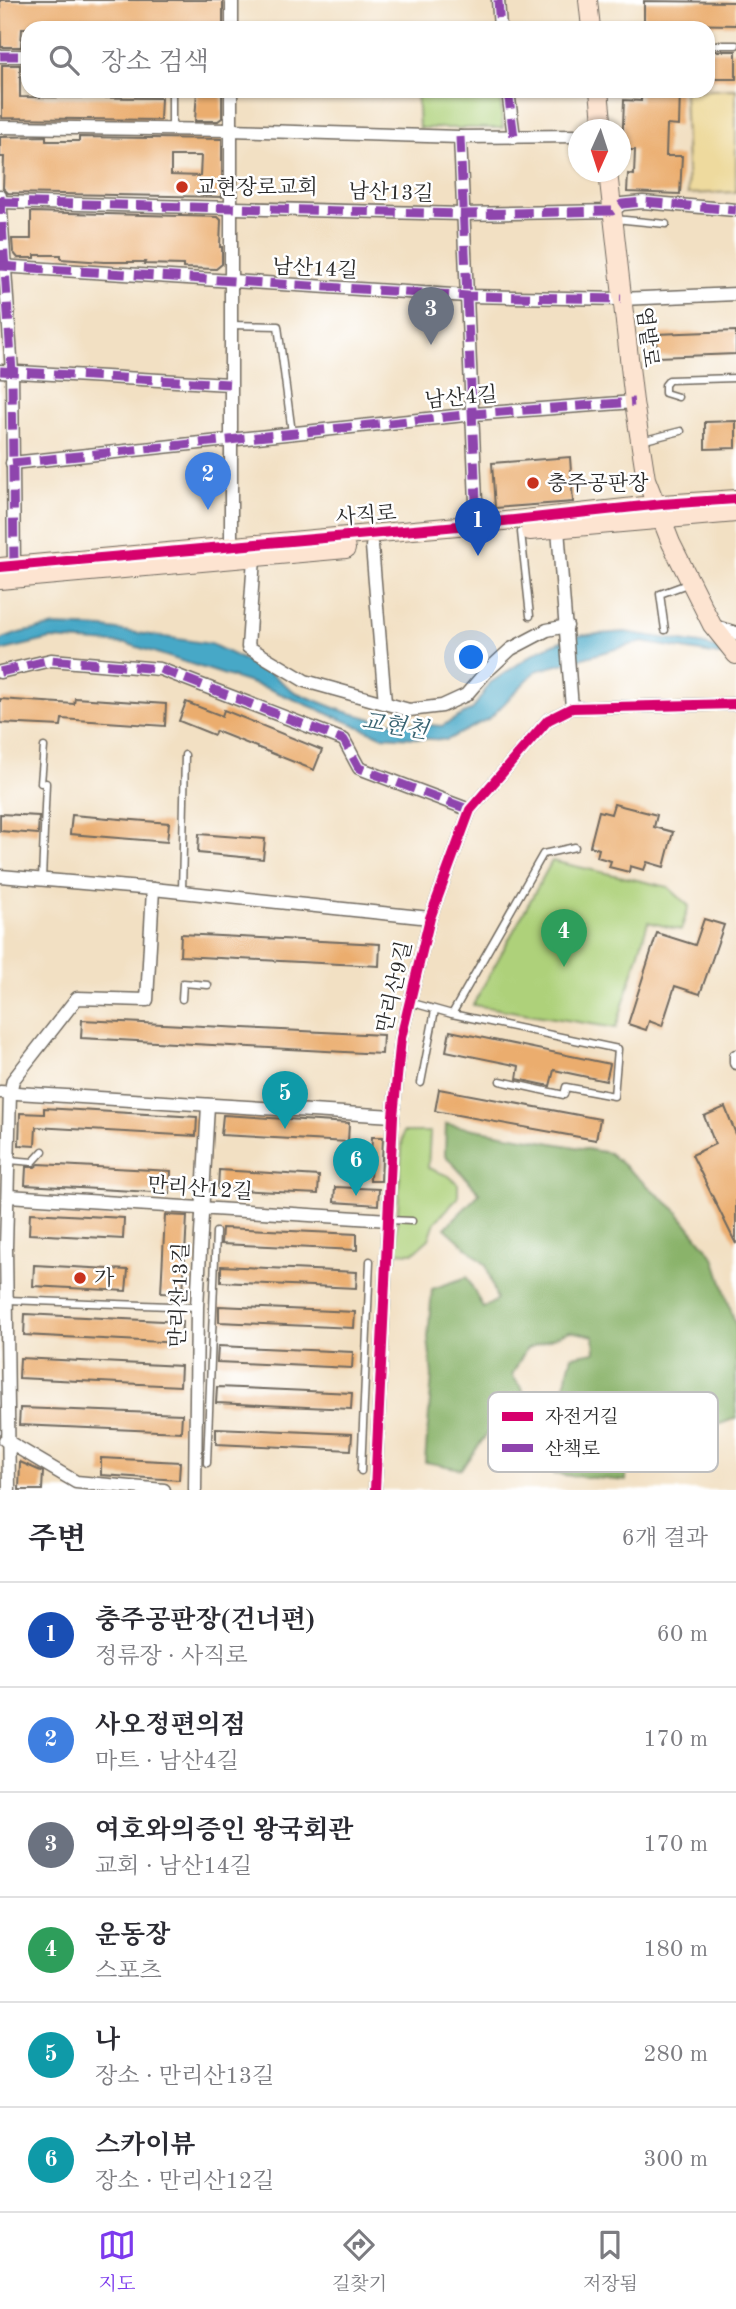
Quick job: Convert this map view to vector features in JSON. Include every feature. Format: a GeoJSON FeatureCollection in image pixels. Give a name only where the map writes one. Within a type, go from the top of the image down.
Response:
{"type":"FeatureCollection","features":[{"type":"Feature","properties":{"kind":"street"},"geometry":{"type":"LineString","coordinates":[[232,0],[232,21]]}},
{"type":"Feature","properties":{"kind":"street"},"geometry":{"type":"LineString","coordinates":[[498,0],[500,21]]}},
{"type":"Feature","properties":{"kind":"street"},"geometry":{"type":"LineString","coordinates":[[588,0],[590,21]]}},
{"type":"Feature","properties":{"kind":"street"},"geometry":{"type":"LineString","coordinates":[[0,56],[21,56]]}},
{"type":"Feature","properties":{"kind":"street"},"geometry":{"type":"LineString","coordinates":[[231,98],[231,554]]}},
{"type":"Feature","properties":{"kind":"street"},"geometry":{"type":"LineString","coordinates":[[509,98],[514,137]]}},
{"type":"Feature","properties":{"kind":"street"},"geometry":{"type":"LineString","coordinates":[[600,98],[602,119]]}},
{"type":"Feature","properties":{"kind":"street"},"geometry":{"type":"LineString","coordinates":[[0,127],[460,137],[568,136]]}},
{"type":"Feature","properties":{"kind":"street"},"geometry":{"type":"LineString","coordinates":[[460,137],[477,524]]}},
{"type":"Feature","properties":{"kind":"street","name":"염밭로"},"geometry":{"type":"LineString","coordinates":[[608,182],[646,480],[671,543],[712,625],[736,655]]}},
{"type":"Feature","properties":{"kind":"street"},"geometry":{"type":"LineString","coordinates":[[0,196],[12,463],[7,567]]}},
{"type":"Feature","properties":{"kind":"street","name":"남산13길"},"geometry":{"type":"LineString","coordinates":[[1,202],[462,214],[612,215],[622,204],[643,202],[736,211]]}},
{"type":"Feature","properties":{"kind":"street","name":"남산14길"},"geometry":{"type":"LineString","coordinates":[[3,266],[468,296],[621,299],[736,294]]}},
{"type":"Feature","properties":{"kind":"street"},"geometry":{"type":"LineString","coordinates":[[6,372],[229,384]]}},
{"type":"Feature","properties":{"kind":"street","name":"남산4길"},"geometry":{"type":"LineString","coordinates":[[12,463],[474,414],[634,402]]}},
{"type":"Feature","properties":{"kind":"street","name":"사직로"},"geometry":{"type":"LineString","coordinates":[[7,567],[231,554],[254,558],[558,529],[736,499]]}},
{"type":"Feature","properties":{"kind":"street","name":"사직로"},"geometry":{"type":"LineString","coordinates":[[0,580],[477,524],[659,512],[736,513]]}},
{"type":"Feature","properties":{"kind":"street"},"geometry":{"type":"LineString","coordinates":[[558,529],[572,708]]}},
{"type":"Feature","properties":{"kind":"street","name":"사직로"},"geometry":{"type":"LineString","coordinates":[[372,546],[384,703]]}},
{"type":"Feature","properties":{"kind":"street"},"geometry":{"type":"LineString","coordinates":[[254,558],[248,647],[305,681],[409,710],[442,706],[466,695],[511,649],[547,630],[567,626]]}},
{"type":"Feature","properties":{"kind":"street"},"geometry":{"type":"LineString","coordinates":[[712,625],[736,634]]}},
{"type":"Feature","properties":{"kind":"street"},"geometry":{"type":"LineString","coordinates":[[0,672],[51,660],[160,669],[344,740],[359,768],[470,810]]}},
{"type":"Feature","properties":{"kind":"street","name":"만리산9길"},"geometry":{"type":"LineString","coordinates":[[374,1490],[390,1220],[393,1116],[401,1038],[430,918],[470,810],[548,719],[572,708],[736,704]]}},
{"type":"Feature","properties":{"kind":"street"},"geometry":{"type":"LineString","coordinates":[[0,876],[153,888],[430,918]]}},
{"type":"Feature","properties":{"kind":"street"},"geometry":{"type":"LineString","coordinates":[[9,1490],[4,1440],[4,1299],[9,1160],[5,1092],[77,998],[147,1000],[153,888]]}},
{"type":"Feature","properties":{"kind":"street"},"geometry":{"type":"LineString","coordinates":[[736,1056],[736,1063]]}},
{"type":"Feature","properties":{"kind":"street"},"geometry":{"type":"LineString","coordinates":[[5,1092],[393,1116]]}},
{"type":"Feature","properties":{"kind":"street","name":"만리산13길"},"geometry":{"type":"LineString","coordinates":[[192,1489],[203,1459],[197,1307],[208,1105]]}},
{"type":"Feature","properties":{"kind":"street","name":"만리산12길"},"geometry":{"type":"LineString","coordinates":[[8,1196],[390,1220]]}},
{"type":"Feature","properties":{"kind":"street"},"geometry":{"type":"LineString","coordinates":[[4,1440],[76,1482],[164,1490]]}},
{"type":"Feature","properties":{"kind":"lane"},"geometry":{"type":"LineString","coordinates":[[715,45],[736,45]]}},
{"type":"Feature","properties":{"kind":"lane"},"geometry":{"type":"LineString","coordinates":[[172,98],[172,130]]}},
{"type":"Feature","properties":{"kind":"lane"},"geometry":{"type":"LineString","coordinates":[[612,215],[666,224]]}},
{"type":"Feature","properties":{"kind":"lane"},"geometry":{"type":"LineString","coordinates":[[230,325],[278,327],[292,433]]}},
{"type":"Feature","properties":{"kind":"lane"},"geometry":{"type":"LineString","coordinates":[[678,397],[665,393],[665,385],[669,380],[736,378]]}},
{"type":"Feature","properties":{"kind":"lane"},"geometry":{"type":"LineString","coordinates":[[639,441],[681,431]]}},
{"type":"Feature","properties":{"kind":"lane"},"geometry":{"type":"LineString","coordinates":[[521,532],[530,616]]}},
{"type":"Feature","properties":{"kind":"lane"},"geometry":{"type":"LineString","coordinates":[[665,630],[660,593],[692,583]]}},
{"type":"Feature","properties":{"kind":"lane"},"geometry":{"type":"LineString","coordinates":[[42,879],[44,747]]}},
{"type":"Feature","properties":{"kind":"lane"},"geometry":{"type":"LineString","coordinates":[[181,891],[185,755]]}},
{"type":"Feature","properties":{"kind":"lane"},"geometry":{"type":"LineString","coordinates":[[453,1014],[543,854],[575,846]]}},
{"type":"Feature","properties":{"kind":"lane"},"geometry":{"type":"LineString","coordinates":[[182,999],[183,983],[208,985]]}},
{"type":"Feature","properties":{"kind":"lane"},"geometry":{"type":"LineString","coordinates":[[409,1002],[435,1010],[618,1049],[614,1096],[566,1087],[564,1095],[500,1081]]}},
{"type":"Feature","properties":{"kind":"lane"},"geometry":{"type":"LineString","coordinates":[[421,1083],[435,1010]]}},
{"type":"Feature","properties":{"kind":"lane"},"geometry":{"type":"LineString","coordinates":[[9,1160],[33,1162],[43,1151]]}},
{"type":"Feature","properties":{"kind":"lane"},"geometry":{"type":"LineString","coordinates":[[390,1220],[412,1221]]}},
{"type":"Feature","properties":{"kind":"lane"},"geometry":{"type":"LineString","coordinates":[[203,1459],[216,1232]]}},
{"type":"Feature","properties":{"kind":"lane"},"geometry":{"type":"LineString","coordinates":[[361,1471],[370,1261]]}},
{"type":"Feature","properties":{"kind":"lane"},"geometry":{"type":"LineString","coordinates":[[4,1299],[197,1307]]}},
{"type":"Feature","properties":{"kind":"lane"},"geometry":{"type":"LineString","coordinates":[[365,1377],[380,1379]]}},
{"type":"Feature","properties":{"kind":"green space"},"geometry":{"type":"Polygon","coordinates":[[[417,98],[501,98],[503,128],[419,128],[417,98]]]}},
{"type":"Feature","properties":{"kind":"green space"},"geometry":{"type":"Polygon","coordinates":[[[552,861],[668,887],[689,906],[681,930],[648,922],[616,1028],[473,1005],[552,861]]]}},
{"type":"Feature","properties":{"kind":"green space"},"geometry":{"type":"Polygon","coordinates":[[[446,1124],[609,1153],[676,1210],[714,1257],[736,1326],[736,1418],[718,1425],[718,1392],[562,1392],[572,1356],[595,1352],[594,1336],[569,1331],[526,1349],[512,1375],[524,1392],[488,1392],[488,1433],[461,1469],[425,1462],[432,1376],[428,1338],[432,1289],[467,1277],[483,1308],[497,1300],[486,1265],[445,1228],[480,1193],[445,1155],[446,1124]]]}},
{"type":"Feature","properties":{"kind":"green space"},"geometry":{"type":"Polygon","coordinates":[[[403,1132],[430,1132],[428,1168],[449,1176],[458,1184],[458,1198],[435,1222],[429,1239],[413,1253],[395,1252],[403,1132]]]}},
{"type":"Feature","properties":{"kind":"green space"},"geometry":{"type":"Polygon","coordinates":[[[626,1472],[626,1481],[553,1474],[626,1472]]]}},
{"type":"Feature","properties":{"kind":"sand"},"geometry":{"type":"Polygon","coordinates":[[[736,89],[736,192],[688,194],[684,98],[715,98],[715,90],[736,89]]]}},
{"type":"Feature","properties":{"kind":"water","name":"교현천"},"geometry":{"type":"Polygon","coordinates":[[[55,626],[104,628],[211,644],[267,671],[295,692],[343,711],[381,721],[442,726],[473,709],[490,683],[538,651],[572,636],[625,632],[701,644],[736,653],[736,658],[641,642],[536,671],[490,718],[447,740],[381,736],[269,689],[128,644],[51,639],[0,651],[0,640],[55,626]]]}},
{"type":"Feature","properties":{"kind":"building"},"geometry":{"type":"Polygon","coordinates":[[[0,0],[223,0],[223,21],[21,21],[21,47],[1,47],[0,0]]]}},
{"type":"Feature","properties":{"kind":"building"},"geometry":{"type":"Polygon","coordinates":[[[644,1],[736,2],[736,25],[715,25],[715,21],[644,21],[644,1]]]}},
{"type":"Feature","properties":{"kind":"building"},"geometry":{"type":"Polygon","coordinates":[[[715,51],[736,51],[736,79],[715,79],[715,51]]]}},
{"type":"Feature","properties":{"kind":"building"},"geometry":{"type":"Polygon","coordinates":[[[2,65],[20,65],[21,98],[161,98],[160,120],[2,118],[2,65]]]}},
{"type":"Feature","properties":{"kind":"building"},"geometry":{"type":"Polygon","coordinates":[[[197,98],[222,98],[222,118],[218,121],[195,121],[197,98]]]}},
{"type":"Feature","properties":{"kind":"building"},"geometry":{"type":"Polygon","coordinates":[[[680,98],[679,126],[667,125],[666,156],[682,156],[680,194],[627,192],[628,182],[631,182],[631,174],[634,175],[635,150],[631,150],[631,119],[623,119],[624,100],[680,98]]]}},
{"type":"Feature","properties":{"kind":"building"},"geometry":{"type":"Polygon","coordinates":[[[46,136],[46,141],[79,141],[79,137],[222,139],[222,197],[8,193],[3,188],[4,157],[0,157],[0,137],[46,136]],[[171,156],[171,175],[200,176],[201,156],[171,156]]]}},
{"type":"Feature","properties":{"kind":"building"},"geometry":{"type":"Polygon","coordinates":[[[31,212],[218,217],[221,220],[222,264],[216,269],[183,268],[183,265],[144,264],[145,262],[61,259],[61,255],[18,258],[13,252],[12,239],[31,239],[31,212]]]}},
{"type":"Feature","properties":{"kind":"building"},"geometry":{"type":"Polygon","coordinates":[[[736,331],[736,354],[657,357],[656,334],[736,331]]]}},
{"type":"Feature","properties":{"kind":"building"},"geometry":{"type":"Polygon","coordinates":[[[736,421],[736,448],[705,449],[705,422],[736,421]]]}},
{"type":"Feature","properties":{"kind":"building","name":"충주공판장"},"geometry":{"type":"Polygon","coordinates":[[[570,457],[573,502],[495,508],[492,463],[570,457]]]}},
{"type":"Feature","properties":{"kind":"building"},"geometry":{"type":"Polygon","coordinates":[[[75,698],[166,704],[165,726],[62,719],[61,726],[0,723],[0,699],[74,704],[75,698]]]}},
{"type":"Feature","properties":{"kind":"building"},"geometry":{"type":"Polygon","coordinates":[[[186,702],[222,716],[224,710],[322,750],[314,770],[216,731],[214,735],[179,721],[186,702]]]}},
{"type":"Feature","properties":{"kind":"building"},"geometry":{"type":"Polygon","coordinates":[[[614,804],[657,815],[654,827],[673,832],[664,867],[647,862],[644,870],[630,866],[629,872],[609,867],[611,861],[597,857],[599,849],[590,846],[599,811],[611,814],[614,804]]]}},
{"type":"Feature","properties":{"kind":"building"},"geometry":{"type":"Polygon","coordinates":[[[0,814],[39,816],[38,834],[0,831],[0,814]]]}},
{"type":"Feature","properties":{"kind":"building"},"geometry":{"type":"Polygon","coordinates":[[[72,815],[169,823],[167,842],[70,834],[72,815]]]}},
{"type":"Feature","properties":{"kind":"building"},"geometry":{"type":"Polygon","coordinates":[[[199,834],[265,839],[263,859],[198,853],[199,834]]]}},
{"type":"Feature","properties":{"kind":"building"},"geometry":{"type":"Polygon","coordinates":[[[704,919],[724,925],[700,994],[675,986],[662,1026],[649,1021],[646,1030],[628,1024],[657,933],[695,945],[704,919]]]}},
{"type":"Feature","properties":{"kind":"building"},"geometry":{"type":"Polygon","coordinates":[[[181,934],[380,944],[379,966],[180,956],[181,934]]]}},
{"type":"Feature","properties":{"kind":"building"},"geometry":{"type":"Polygon","coordinates":[[[82,1020],[383,1035],[382,1054],[81,1038],[82,1020]]]}},
{"type":"Feature","properties":{"kind":"building"},"geometry":{"type":"Polygon","coordinates":[[[450,1031],[610,1064],[606,1081],[554,1070],[550,1086],[517,1079],[519,1066],[446,1051],[450,1031]]]}},
{"type":"Feature","properties":{"kind":"building"},"geometry":{"type":"Polygon","coordinates":[[[439,1089],[600,1119],[596,1140],[435,1111],[439,1089]]]}},
{"type":"Feature","properties":{"kind":"building"},"geometry":{"type":"Polygon","coordinates":[[[725,1107],[736,1134],[736,1244],[692,1155],[715,1144],[704,1116],[725,1107]]]}},
{"type":"Feature","properties":{"kind":"building"},"geometry":{"type":"Polygon","coordinates":[[[44,1108],[197,1117],[196,1136],[36,1127],[35,1146],[19,1145],[20,1113],[44,1114],[44,1108]]]}},
{"type":"Feature","properties":{"kind":"building"},"geometry":{"type":"Polygon","coordinates":[[[223,1115],[349,1123],[348,1142],[221,1135],[223,1115]]]}},
{"type":"Feature","properties":{"kind":"building"},"geometry":{"type":"Polygon","coordinates":[[[372,1137],[383,1137],[381,1181],[370,1181],[372,1137]]]}},
{"type":"Feature","properties":{"kind":"building"},"geometry":{"type":"Polygon","coordinates":[[[39,1164],[171,1171],[170,1193],[25,1185],[26,1167],[39,1164]]]}},
{"type":"Feature","properties":{"kind":"building"},"geometry":{"type":"Polygon","coordinates":[[[219,1170],[319,1176],[318,1194],[218,1189],[219,1170]]]}},
{"type":"Feature","properties":{"kind":"building"},"geometry":{"type":"Polygon","coordinates":[[[335,1187],[379,1189],[378,1205],[334,1202],[335,1187]]]}},
{"type":"Feature","properties":{"kind":"building"},"geometry":{"type":"Polygon","coordinates":[[[30,1213],[124,1218],[123,1239],[29,1234],[30,1213]]]}},
{"type":"Feature","properties":{"kind":"building"},"geometry":{"type":"Polygon","coordinates":[[[165,1215],[187,1216],[183,1294],[161,1293],[165,1215]]]}},
{"type":"Feature","properties":{"kind":"building"},"geometry":{"type":"Polygon","coordinates":[[[222,1228],[357,1234],[357,1250],[221,1244],[222,1228]]]}},
{"type":"Feature","properties":{"kind":"building","name":"가"},"geometry":{"type":"Polygon","coordinates":[[[34,1265],[128,1270],[126,1291],[33,1286],[34,1265]]]}},
{"type":"Feature","properties":{"kind":"building"},"geometry":{"type":"Polygon","coordinates":[[[221,1266],[357,1272],[356,1288],[221,1282],[221,1266]]]}},
{"type":"Feature","properties":{"kind":"building"},"geometry":{"type":"Polygon","coordinates":[[[219,1306],[355,1312],[354,1328],[219,1322],[219,1306]]]}},
{"type":"Feature","properties":{"kind":"building"},"geometry":{"type":"Polygon","coordinates":[[[25,1314],[182,1322],[181,1343],[24,1335],[25,1314]]]}},
{"type":"Feature","properties":{"kind":"building"},"geometry":{"type":"Polygon","coordinates":[[[218,1346],[353,1352],[352,1368],[217,1362],[218,1346]]]}},
{"type":"Feature","properties":{"kind":"building"},"geometry":{"type":"Polygon","coordinates":[[[20,1358],[181,1366],[180,1386],[19,1378],[20,1358]]]}},
{"type":"Feature","properties":{"kind":"building"},"geometry":{"type":"Polygon","coordinates":[[[217,1387],[352,1393],[351,1409],[216,1403],[217,1387]]]}},
{"type":"Feature","properties":{"kind":"building"},"geometry":{"type":"Polygon","coordinates":[[[20,1408],[182,1414],[181,1432],[19,1425],[20,1408]]]}},
{"type":"Feature","properties":{"kind":"building"},"geometry":{"type":"Polygon","coordinates":[[[216,1428],[352,1434],[351,1450],[216,1444],[216,1428]]]}},
{"type":"Feature","properties":{"kind":"building"},"geometry":{"type":"Polygon","coordinates":[[[101,1458],[180,1462],[179,1480],[101,1475],[101,1458]]]}},
{"type":"Feature","properties":{"kind":"building"},"geometry":{"type":"Polygon","coordinates":[[[20,1462],[43,1472],[42,1490],[19,1490],[20,1462]]]}},
{"type":"Feature","properties":{"kind":"marked path"},"geometry":{"type":"LineString","coordinates":[[498,0],[500,21]]}},
{"type":"Feature","properties":{"kind":"marked path"},"geometry":{"type":"LineString","coordinates":[[0,56],[21,56]]}},
{"type":"Feature","properties":{"kind":"marked path"},"geometry":{"type":"LineString","coordinates":[[509,98],[514,137]]}},
{"type":"Feature","properties":{"kind":"marked path"},"geometry":{"type":"LineString","coordinates":[[460,137],[477,524]]}},
{"type":"Feature","properties":{"kind":"marked path"},"geometry":{"type":"LineString","coordinates":[[0,196],[12,372],[14,566]]}},
{"type":"Feature","properties":{"kind":"marked path"},"geometry":{"type":"LineString","coordinates":[[1,202],[462,214],[612,211],[622,204],[643,202],[736,210]]}},
{"type":"Feature","properties":{"kind":"marked path"},"geometry":{"type":"LineString","coordinates":[[0,266],[468,296],[621,299]]}},
{"type":"Feature","properties":{"kind":"marked path"},"geometry":{"type":"LineString","coordinates":[[0,371],[229,384]]}},
{"type":"Feature","properties":{"kind":"marked path"},"geometry":{"type":"LineString","coordinates":[[12,463],[474,414],[634,402]]}},
{"type":"Feature","properties":{"kind":"marked path"},"geometry":{"type":"LineString","coordinates":[[0,672],[51,660],[160,669],[344,740],[359,768],[470,810]]}},
{"type":"Feature","properties":{"kind":"cycle path"},"geometry":{"type":"LineString","coordinates":[[0,567],[736,499]]}},
{"type":"Feature","properties":{"kind":"cycle path"},"geometry":{"type":"LineString","coordinates":[[375,1490],[393,1116],[401,1038],[430,918],[470,810],[548,720],[572,708],[736,704]]}},
{"type":"Feature","properties":{"kind":"place","name":"교현장로교회"},"geometry":{"type":"Point","coordinates":[182,187]}},
{"type":"Feature","properties":{"kind":"place","name":"여호와의증인 왕국회관"},"geometry":{"type":"Point","coordinates":[431,345]}},
{"type":"Feature","properties":{"kind":"place","name":"충주공판장"},"geometry":{"type":"Point","coordinates":[533,483]}},
{"type":"Feature","properties":{"kind":"place","name":"사오정편의점"},"geometry":{"type":"Point","coordinates":[208,510]}},
{"type":"Feature","properties":{"kind":"place","name":"충주공판장(건너편)"},"geometry":{"type":"Point","coordinates":[478,556]}},
{"type":"Feature","properties":{"kind":"place","name":"운동장"},"geometry":{"type":"Point","coordinates":[564,967]}},
{"type":"Feature","properties":{"kind":"place","name":"나"},"geometry":{"type":"Point","coordinates":[285,1129]}},
{"type":"Feature","properties":{"kind":"place","name":"스카이뷰"},"geometry":{"type":"Point","coordinates":[356,1196]}},
{"type":"Feature","properties":{"kind":"place","name":"가"},"geometry":{"type":"Point","coordinates":[80,1278]}}]}
